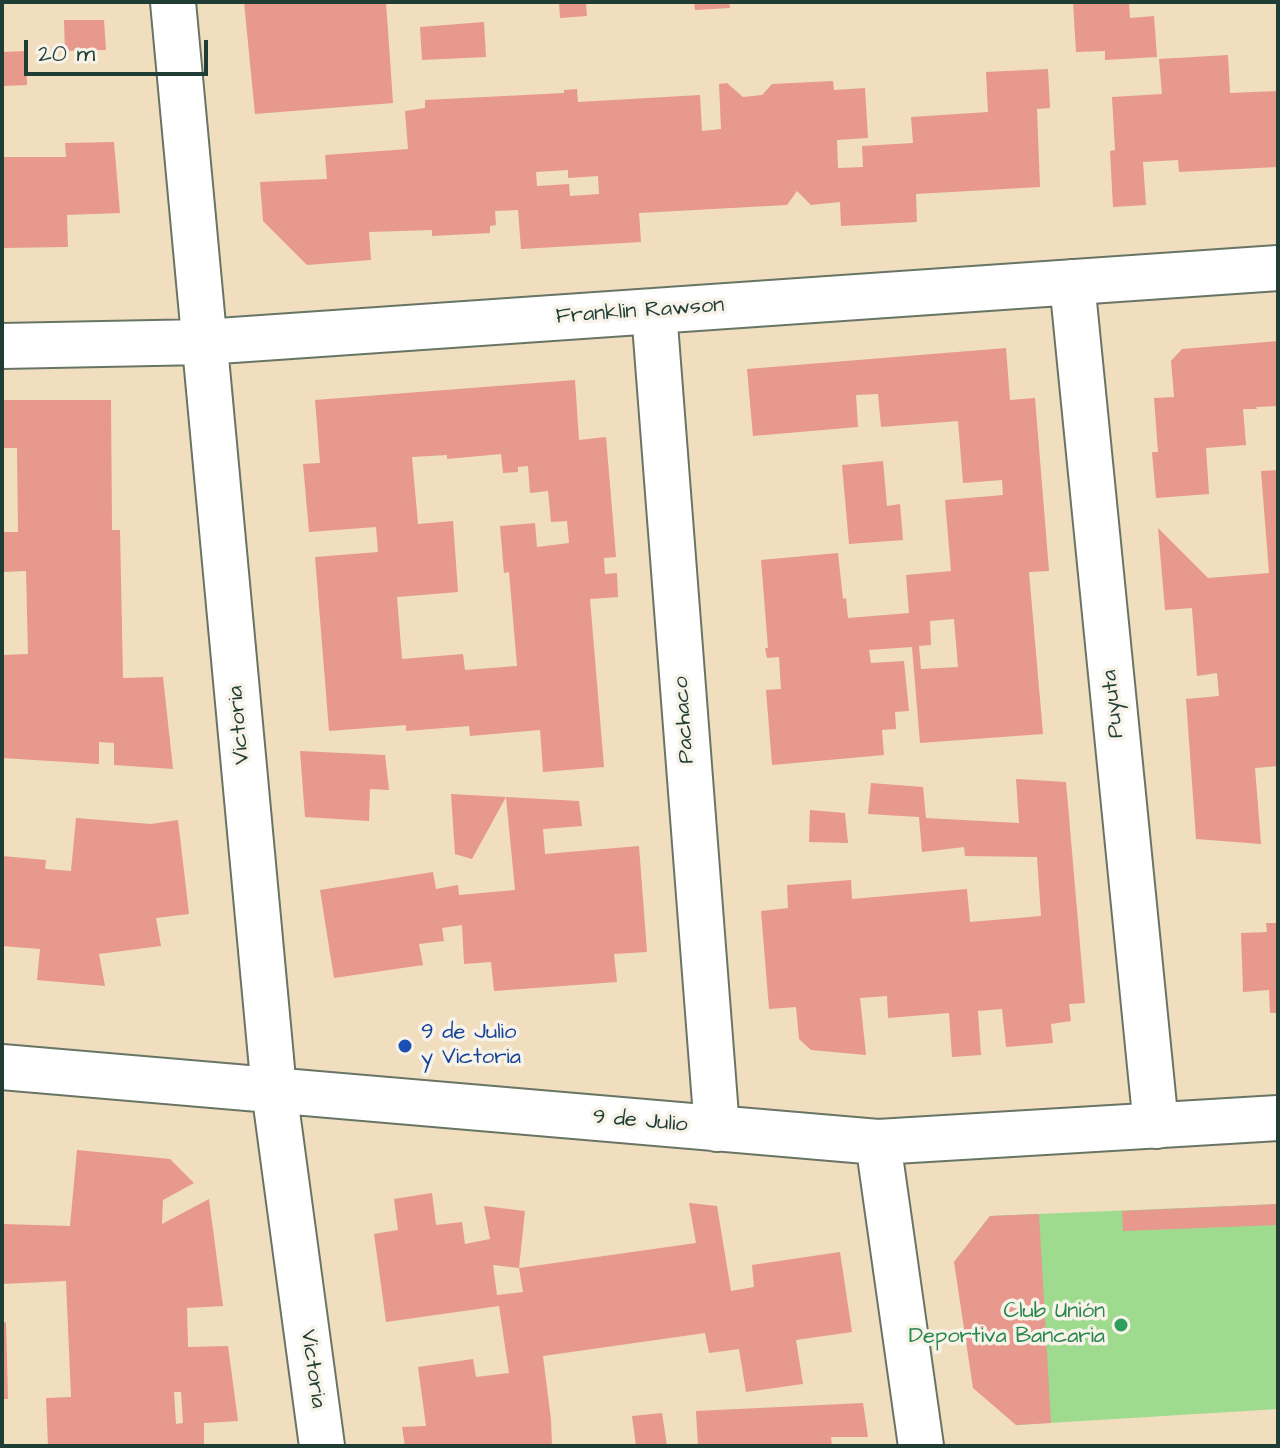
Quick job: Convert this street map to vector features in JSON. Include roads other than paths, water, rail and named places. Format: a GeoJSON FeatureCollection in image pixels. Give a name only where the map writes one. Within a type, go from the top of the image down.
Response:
{"type":"FeatureCollection","features":[{"type":"Feature","properties":{"kind":"street","name":"Victoria"},"geometry":{"type":"LineString","coordinates":[[173,2],[274,1090],[322,1446]]}},
{"type":"Feature","properties":{"kind":"street","name":"Franklin Rawson"},"geometry":{"type":"LineString","coordinates":[[2,346],[204,342],[1278,268]]}},
{"type":"Feature","properties":{"kind":"street","name":"Puyuta"},"geometry":{"type":"LineString","coordinates":[[1072,282],[1156,1126]]}},
{"type":"Feature","properties":{"kind":"street","name":"Pachaco"},"geometry":{"type":"LineString","coordinates":[[654,311],[717,1129]]}},
{"type":"Feature","properties":{"kind":"street","name":"9 de Julio"},"geometry":{"type":"LineString","coordinates":[[2,1067],[878,1142],[1278,1118]]}},
{"type":"Feature","properties":{"kind":"street"},"geometry":{"type":"LineString","coordinates":[[878,1142],[921,1446]]}},
{"type":"Feature","properties":{"kind":"place","name":"9 de Julio y Victoria"},"geometry":{"type":"Point","coordinates":[405,1046]}},
{"type":"Feature","properties":{"kind":"place","name":"Club Unión Deportiva Bancaria"},"geometry":{"type":"Point","coordinates":[1121,1325]}}]}
